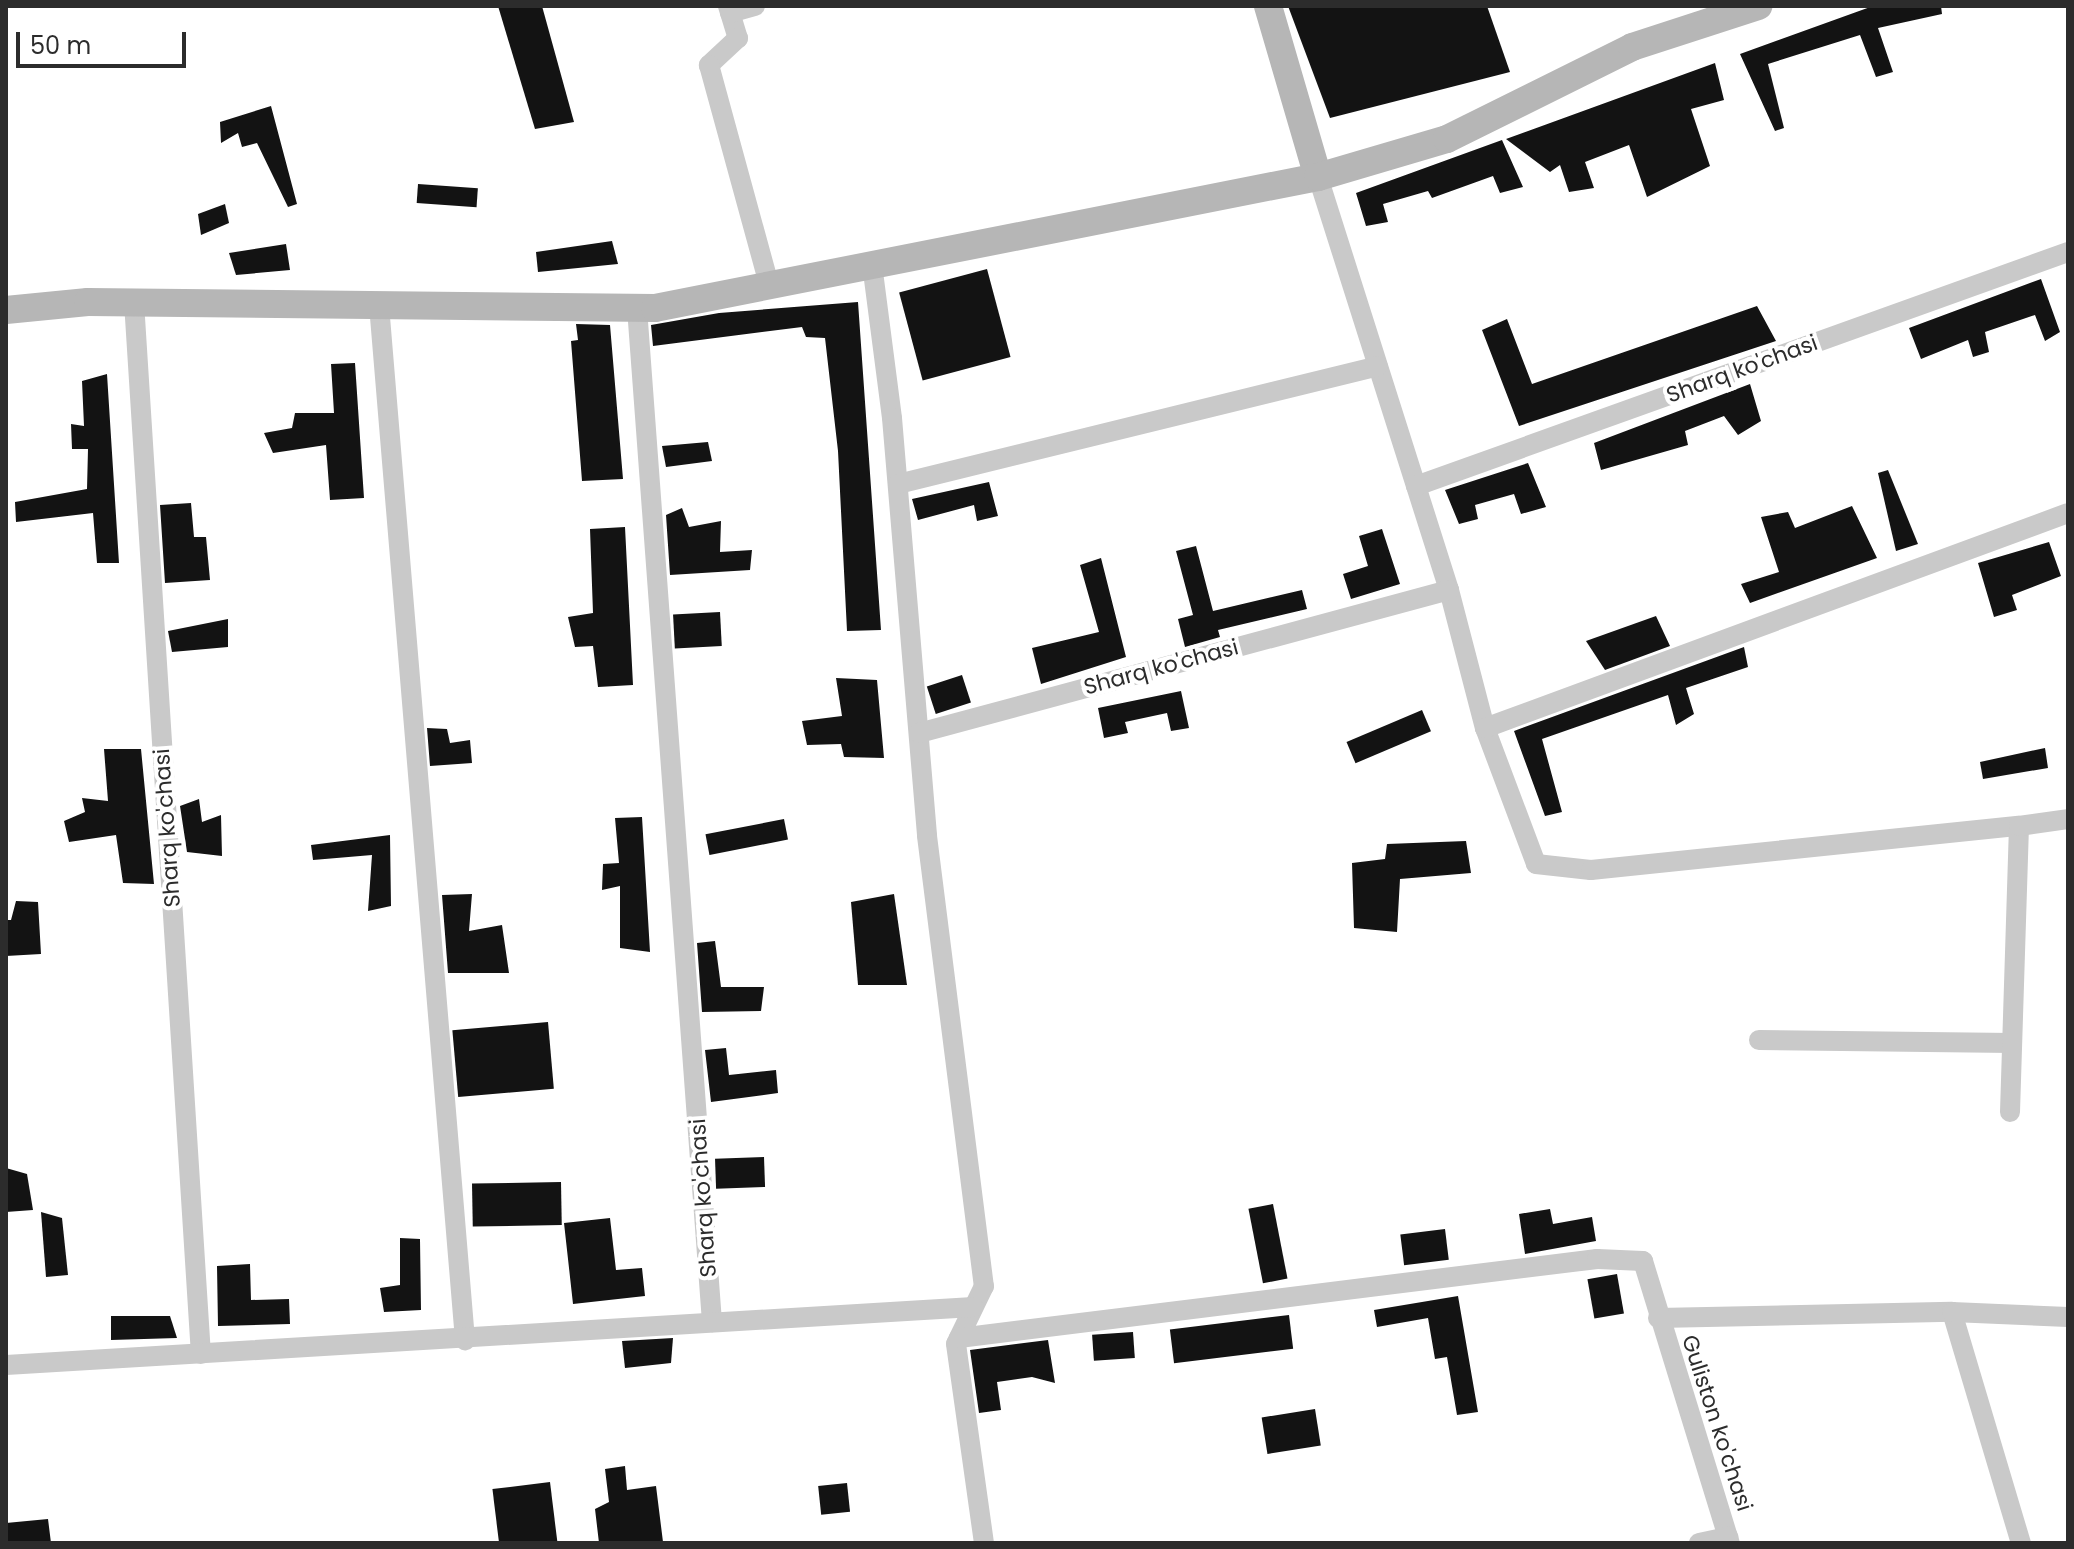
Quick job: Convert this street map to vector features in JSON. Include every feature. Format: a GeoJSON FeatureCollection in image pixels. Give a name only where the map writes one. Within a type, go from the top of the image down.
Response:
{"type":"FeatureCollection","features":[{"type":"Feature","properties":{"kind":"street"},"geometry":{"type":"LineString","coordinates":[[755,6],[729,9],[738,38],[709,65],[769,285]]}},
{"type":"Feature","properties":{"kind":"street"},"geometry":{"type":"LineString","coordinates":[[1268,6],[1318,177],[1449,590],[1485,728],[1536,864],[1591,870],[2068,819]]}},
{"type":"Feature","properties":{"kind":"street"},"geometry":{"type":"LineString","coordinates":[[6,310],[134,302],[637,308],[1318,177],[1447,139],[1632,47],[1758,6]]}},
{"type":"Feature","properties":{"kind":"street","name":"Sharq ko'chasi"},"geometry":{"type":"LineString","coordinates":[[1416,486],[2068,252]]}},
{"type":"Feature","properties":{"kind":"street"},"geometry":{"type":"LineString","coordinates":[[872,264],[898,484],[919,733],[984,1286],[959,1338],[984,1543]]}},
{"type":"Feature","properties":{"kind":"street","name":"Sharq ko'chasi"},"geometry":{"type":"LineString","coordinates":[[134,302],[201,1354]]}},
{"type":"Feature","properties":{"kind":"street"},"geometry":{"type":"LineString","coordinates":[[379,305],[465,1340]]}},
{"type":"Feature","properties":{"kind":"street","name":"Sharq ko'chasi"},"geometry":{"type":"LineString","coordinates":[[637,308],[712,1322]]}},
{"type":"Feature","properties":{"kind":"street"},"geometry":{"type":"LineString","coordinates":[[898,484],[1378,366]]}},
{"type":"Feature","properties":{"kind":"street"},"geometry":{"type":"LineString","coordinates":[[1485,728],[2068,513]]}},
{"type":"Feature","properties":{"kind":"street","name":"Sharq ko'chasi"},"geometry":{"type":"LineString","coordinates":[[919,733],[1449,590]]}},
{"type":"Feature","properties":{"kind":"street"},"geometry":{"type":"LineString","coordinates":[[2010,1112],[2019,826]]}},
{"type":"Feature","properties":{"kind":"street"},"geometry":{"type":"LineString","coordinates":[[1759,1040],[2012,1043]]}},
{"type":"Feature","properties":{"kind":"street","name":"Guliston ko'chasi"},"geometry":{"type":"LineString","coordinates":[[959,1338],[1597,1259],[1643,1261],[1658,1318],[1729,1540]]}},
{"type":"Feature","properties":{"kind":"street"},"geometry":{"type":"LineString","coordinates":[[6,1365],[465,1340],[973,1307]]}},
{"type":"Feature","properties":{"kind":"street"},"geometry":{"type":"LineString","coordinates":[[1952,1312],[2021,1543]]}},
{"type":"Feature","properties":{"kind":"street"},"geometry":{"type":"LineString","coordinates":[[1658,1318],[1952,1312],[2068,1317]]}},
{"type":"Feature","properties":{"kind":"street"},"geometry":{"type":"LineString","coordinates":[[1699,1543],[1729,1540]]}},
{"type":"Feature","properties":{"kind":"building"},"geometry":{"type":"Polygon","coordinates":[[[498,6],[542,6],[574,122],[535,129],[498,6]]]}},
{"type":"Feature","properties":{"kind":"building"},"geometry":{"type":"Polygon","coordinates":[[[1288,6],[1487,6],[1510,72],[1330,118],[1288,6]]]}},
{"type":"Feature","properties":{"kind":"building"},"geometry":{"type":"Polygon","coordinates":[[[1873,6],[1941,6],[1942,14],[1878,28],[1893,72],[1876,77],[1860,35],[1768,64],[1784,128],[1775,131],[1740,54],[1873,6]]]}},
{"type":"Feature","properties":{"kind":"building"},"geometry":{"type":"Polygon","coordinates":[[[1715,63],[1724,100],[1691,109],[1710,166],[1647,197],[1629,145],[1585,162],[1594,188],[1569,192],[1560,165],[1550,172],[1506,139],[1715,63]]]}},
{"type":"Feature","properties":{"kind":"building"},"geometry":{"type":"Polygon","coordinates":[[[271,106],[297,204],[288,207],[257,143],[242,147],[238,133],[221,143],[220,122],[271,106]]]}},
{"type":"Feature","properties":{"kind":"building"},"geometry":{"type":"Polygon","coordinates":[[[1502,140],[1523,187],[1500,193],[1493,176],[1432,198],[1428,191],[1383,204],[1388,222],[1366,226],[1356,193],[1502,140]]]}},
{"type":"Feature","properties":{"kind":"building"},"geometry":{"type":"Polygon","coordinates":[[[418,184],[478,188],[477,207],[417,203],[418,184]]]}},
{"type":"Feature","properties":{"kind":"building"},"geometry":{"type":"Polygon","coordinates":[[[225,204],[229,223],[201,235],[198,214],[225,204]]]}},
{"type":"Feature","properties":{"kind":"building"},"geometry":{"type":"Polygon","coordinates":[[[612,241],[618,264],[538,272],[536,252],[612,241]]]}},
{"type":"Feature","properties":{"kind":"building"},"geometry":{"type":"Polygon","coordinates":[[[286,244],[290,270],[236,275],[229,253],[286,244]]]}},
{"type":"Feature","properties":{"kind":"building"},"geometry":{"type":"Polygon","coordinates":[[[987,269],[1011,357],[923,380],[899,293],[987,269]]]}},
{"type":"Feature","properties":{"kind":"building"},"geometry":{"type":"Polygon","coordinates":[[[2041,279],[2060,332],[2045,341],[2035,315],[1985,332],[1989,352],[1973,357],[1968,340],[1921,359],[1909,328],[2041,279]]]}},
{"type":"Feature","properties":{"kind":"building"},"geometry":{"type":"Polygon","coordinates":[[[858,302],[881,630],[847,631],[838,451],[825,338],[806,337],[802,327],[653,346],[651,325],[719,313],[858,302]]]}},
{"type":"Feature","properties":{"kind":"building"},"geometry":{"type":"Polygon","coordinates":[[[1757,306],[1776,341],[1519,426],[1482,330],[1507,319],[1532,384],[1757,306]]]}},
{"type":"Feature","properties":{"kind":"building"},"geometry":{"type":"Polygon","coordinates":[[[576,324],[610,325],[623,479],[582,481],[571,341],[578,340],[576,324]]]}},
{"type":"Feature","properties":{"kind":"building"},"geometry":{"type":"Polygon","coordinates":[[[355,363],[364,498],[330,500],[326,445],[273,453],[264,433],[292,428],[295,413],[334,413],[331,364],[355,363]]]}},
{"type":"Feature","properties":{"kind":"building"},"geometry":{"type":"Polygon","coordinates":[[[107,374],[119,563],[97,563],[93,513],[16,522],[15,502],[87,489],[88,449],[72,449],[71,424],[84,426],[82,381],[107,374]]]}},
{"type":"Feature","properties":{"kind":"building"},"geometry":{"type":"Polygon","coordinates":[[[1750,384],[1761,421],[1738,435],[1724,416],[1685,431],[1688,445],[1601,470],[1594,443],[1750,384]]]}},
{"type":"Feature","properties":{"kind":"building"},"geometry":{"type":"Polygon","coordinates":[[[708,442],[712,461],[666,467],[662,446],[708,442]]]}},
{"type":"Feature","properties":{"kind":"building"},"geometry":{"type":"Polygon","coordinates":[[[1528,463],[1546,507],[1521,514],[1514,494],[1475,505],[1478,519],[1459,524],[1445,490],[1528,463]]]}},
{"type":"Feature","properties":{"kind":"building"},"geometry":{"type":"Polygon","coordinates":[[[1888,470],[1918,544],[1896,551],[1878,473],[1888,470]]]}},
{"type":"Feature","properties":{"kind":"building"},"geometry":{"type":"Polygon","coordinates":[[[989,482],[998,516],[977,521],[974,505],[918,520],[912,499],[989,482]]]}},
{"type":"Feature","properties":{"kind":"building"},"geometry":{"type":"Polygon","coordinates":[[[191,503],[194,537],[206,537],[210,580],[165,583],[160,505],[191,503]]]}},
{"type":"Feature","properties":{"kind":"building"},"geometry":{"type":"Polygon","coordinates":[[[1852,506],[1877,558],[1750,603],[1741,584],[1779,572],[1761,517],[1788,512],[1795,528],[1852,506]]]}},
{"type":"Feature","properties":{"kind":"building"},"geometry":{"type":"Polygon","coordinates":[[[682,508],[689,527],[721,521],[720,552],[752,550],[750,570],[670,575],[666,515],[682,508]]]}},
{"type":"Feature","properties":{"kind":"building"},"geometry":{"type":"Polygon","coordinates":[[[625,527],[633,685],[598,687],[593,646],[575,647],[568,617],[593,613],[590,529],[625,527]]]}},
{"type":"Feature","properties":{"kind":"building"},"geometry":{"type":"Polygon","coordinates":[[[1382,529],[1400,584],[1351,599],[1343,574],[1368,566],[1359,536],[1382,529]]]}},
{"type":"Feature","properties":{"kind":"building"},"geometry":{"type":"Polygon","coordinates":[[[2049,542],[2061,576],[2012,595],[2017,610],[1994,617],[1978,563],[2049,542]]]}},
{"type":"Feature","properties":{"kind":"building"},"geometry":{"type":"Polygon","coordinates":[[[1196,546],[1213,611],[1302,590],[1307,609],[1218,630],[1220,637],[1185,647],[1178,619],[1193,615],[1176,551],[1196,546]]]}},
{"type":"Feature","properties":{"kind":"building"},"geometry":{"type":"Polygon","coordinates":[[[1101,558],[1126,657],[1041,684],[1032,648],[1099,632],[1080,565],[1101,558]]]}},
{"type":"Feature","properties":{"kind":"building"},"geometry":{"type":"Polygon","coordinates":[[[720,612],[722,646],[675,648],[673,614],[720,612]]]}},
{"type":"Feature","properties":{"kind":"building"},"geometry":{"type":"Polygon","coordinates":[[[1656,616],[1670,646],[1605,670],[1586,641],[1656,616]]]}},
{"type":"Feature","properties":{"kind":"building"},"geometry":{"type":"Polygon","coordinates":[[[228,619],[228,647],[172,652],[168,631],[228,619]]]}},
{"type":"Feature","properties":{"kind":"building"},"geometry":{"type":"Polygon","coordinates":[[[1744,647],[1748,667],[1686,688],[1694,714],[1676,725],[1668,695],[1542,739],[1562,812],[1545,816],[1514,731],[1744,647]]]}},
{"type":"Feature","properties":{"kind":"building"},"geometry":{"type":"Polygon","coordinates":[[[962,675],[971,703],[936,714],[927,686],[962,675]]]}},
{"type":"Feature","properties":{"kind":"building"},"geometry":{"type":"Polygon","coordinates":[[[836,678],[877,680],[884,758],[844,757],[841,744],[807,745],[802,721],[842,716],[836,678]]]}},
{"type":"Feature","properties":{"kind":"building"},"geometry":{"type":"Polygon","coordinates":[[[1181,691],[1189,728],[1171,731],[1167,713],[1125,722],[1128,733],[1104,738],[1098,708],[1181,691]]]}},
{"type":"Feature","properties":{"kind":"building"},"geometry":{"type":"Polygon","coordinates":[[[1422,710],[1431,731],[1356,763],[1347,742],[1422,710]]]}},
{"type":"Feature","properties":{"kind":"building"},"geometry":{"type":"Polygon","coordinates":[[[427,728],[447,729],[450,743],[470,740],[472,763],[430,766],[427,728]]]}},
{"type":"Feature","properties":{"kind":"building"},"geometry":{"type":"Polygon","coordinates":[[[2045,748],[2048,768],[1983,779],[1980,762],[2045,748]]]}},
{"type":"Feature","properties":{"kind":"building"},"geometry":{"type":"Polygon","coordinates":[[[104,749],[141,749],[154,884],[123,883],[116,835],[69,842],[64,821],[85,812],[82,798],[108,801],[104,749]]]}},
{"type":"Feature","properties":{"kind":"building"},"geometry":{"type":"Polygon","coordinates":[[[199,799],[202,822],[221,815],[222,856],[187,852],[180,806],[199,799]]]}},
{"type":"Feature","properties":{"kind":"building"},"geometry":{"type":"Polygon","coordinates":[[[642,817],[650,952],[620,948],[620,886],[602,890],[603,864],[619,863],[615,818],[642,817]]]}},
{"type":"Feature","properties":{"kind":"building"},"geometry":{"type":"Polygon","coordinates":[[[784,819],[788,840],[709,855],[705,834],[784,819]]]}},
{"type":"Feature","properties":{"kind":"building"},"geometry":{"type":"Polygon","coordinates":[[[390,835],[391,906],[368,911],[372,855],[313,860],[311,845],[390,835]]]}},
{"type":"Feature","properties":{"kind":"building"},"geometry":{"type":"Polygon","coordinates":[[[1466,841],[1471,873],[1400,879],[1397,932],[1354,928],[1352,863],[1385,859],[1387,844],[1466,841]]]}},
{"type":"Feature","properties":{"kind":"building"},"geometry":{"type":"Polygon","coordinates":[[[472,894],[469,931],[502,925],[509,973],[448,973],[442,895],[472,894]]]}},
{"type":"Feature","properties":{"kind":"building"},"geometry":{"type":"Polygon","coordinates":[[[894,894],[907,985],[858,985],[851,902],[894,894]]]}},
{"type":"Feature","properties":{"kind":"building"},"geometry":{"type":"Polygon","coordinates":[[[16,901],[38,902],[41,954],[6,956],[6,920],[11,920],[16,901]]]}},
{"type":"Feature","properties":{"kind":"building"},"geometry":{"type":"Polygon","coordinates":[[[715,941],[721,987],[764,987],[761,1011],[702,1012],[697,943],[715,941]]]}},
{"type":"Feature","properties":{"kind":"building"},"geometry":{"type":"Polygon","coordinates":[[[548,1022],[554,1089],[458,1097],[452,1030],[548,1022]]]}},
{"type":"Feature","properties":{"kind":"building"},"geometry":{"type":"Polygon","coordinates":[[[726,1048],[729,1075],[776,1070],[778,1093],[711,1102],[705,1050],[726,1048]]]}},
{"type":"Feature","properties":{"kind":"building"},"geometry":{"type":"Polygon","coordinates":[[[764,1157],[765,1187],[716,1189],[715,1159],[764,1157]]]}},
{"type":"Feature","properties":{"kind":"building"},"geometry":{"type":"Polygon","coordinates":[[[6,1168],[27,1174],[33,1210],[6,1212],[6,1168]]]}},
{"type":"Feature","properties":{"kind":"building"},"geometry":{"type":"Polygon","coordinates":[[[561,1182],[562,1225],[473,1227],[472,1184],[561,1182]]]}},
{"type":"Feature","properties":{"kind":"building"},"geometry":{"type":"Polygon","coordinates":[[[1273,1204],[1288,1279],[1263,1283],[1248,1209],[1273,1204]]]}},
{"type":"Feature","properties":{"kind":"building"},"geometry":{"type":"Polygon","coordinates":[[[1550,1209],[1553,1224],[1592,1217],[1596,1241],[1525,1254],[1519,1214],[1550,1209]]]}},
{"type":"Feature","properties":{"kind":"building"},"geometry":{"type":"Polygon","coordinates":[[[41,1212],[62,1218],[68,1275],[46,1277],[41,1212]]]}},
{"type":"Feature","properties":{"kind":"building"},"geometry":{"type":"Polygon","coordinates":[[[610,1218],[616,1270],[642,1268],[645,1296],[573,1304],[564,1223],[610,1218]]]}},
{"type":"Feature","properties":{"kind":"building"},"geometry":{"type":"Polygon","coordinates":[[[1445,1229],[1449,1260],[1404,1265],[1400,1234],[1445,1229]]]}},
{"type":"Feature","properties":{"kind":"building"},"geometry":{"type":"Polygon","coordinates":[[[400,1238],[420,1239],[421,1310],[384,1312],[380,1288],[400,1285],[400,1238]]]}},
{"type":"Feature","properties":{"kind":"building"},"geometry":{"type":"Polygon","coordinates":[[[250,1264],[251,1300],[289,1299],[290,1324],[218,1326],[217,1266],[250,1264]]]}},
{"type":"Feature","properties":{"kind":"building"},"geometry":{"type":"Polygon","coordinates":[[[1617,1274],[1624,1313],[1594,1319],[1587,1279],[1617,1274]]]}},
{"type":"Feature","properties":{"kind":"building"},"geometry":{"type":"Polygon","coordinates":[[[1458,1296],[1478,1412],[1457,1415],[1447,1357],[1435,1359],[1428,1318],[1377,1327],[1374,1310],[1458,1296]]]}},
{"type":"Feature","properties":{"kind":"building"},"geometry":{"type":"Polygon","coordinates":[[[1289,1315],[1293,1349],[1174,1363],[1170,1330],[1289,1315]]]}},
{"type":"Feature","properties":{"kind":"building"},"geometry":{"type":"Polygon","coordinates":[[[111,1316],[170,1316],[177,1338],[111,1340],[111,1316]]]}},
{"type":"Feature","properties":{"kind":"building"},"geometry":{"type":"Polygon","coordinates":[[[1133,1332],[1135,1358],[1094,1361],[1092,1335],[1133,1332]]]}},
{"type":"Feature","properties":{"kind":"building"},"geometry":{"type":"Polygon","coordinates":[[[673,1338],[671,1363],[625,1368],[622,1341],[673,1338]]]}},
{"type":"Feature","properties":{"kind":"building"},"geometry":{"type":"Polygon","coordinates":[[[1048,1340],[1055,1383],[1032,1377],[997,1382],[1001,1410],[979,1413],[970,1350],[1048,1340]]]}},
{"type":"Feature","properties":{"kind":"building"},"geometry":{"type":"Polygon","coordinates":[[[1315,1409],[1321,1446],[1267,1454],[1262,1417],[1315,1409]]]}},
{"type":"Feature","properties":{"kind":"building"},"geometry":{"type":"Polygon","coordinates":[[[625,1466],[627,1490],[656,1486],[663,1542],[599,1543],[595,1509],[609,1502],[605,1469],[625,1466]]]}},
{"type":"Feature","properties":{"kind":"building"},"geometry":{"type":"Polygon","coordinates":[[[550,1482],[557,1543],[499,1543],[492,1489],[550,1482]]]}},
{"type":"Feature","properties":{"kind":"building"},"geometry":{"type":"Polygon","coordinates":[[[847,1483],[850,1512],[821,1515],[818,1486],[847,1483]]]}},
{"type":"Feature","properties":{"kind":"building"},"geometry":{"type":"Polygon","coordinates":[[[48,1519],[51,1543],[6,1543],[6,1523],[48,1519]]]}}]}
